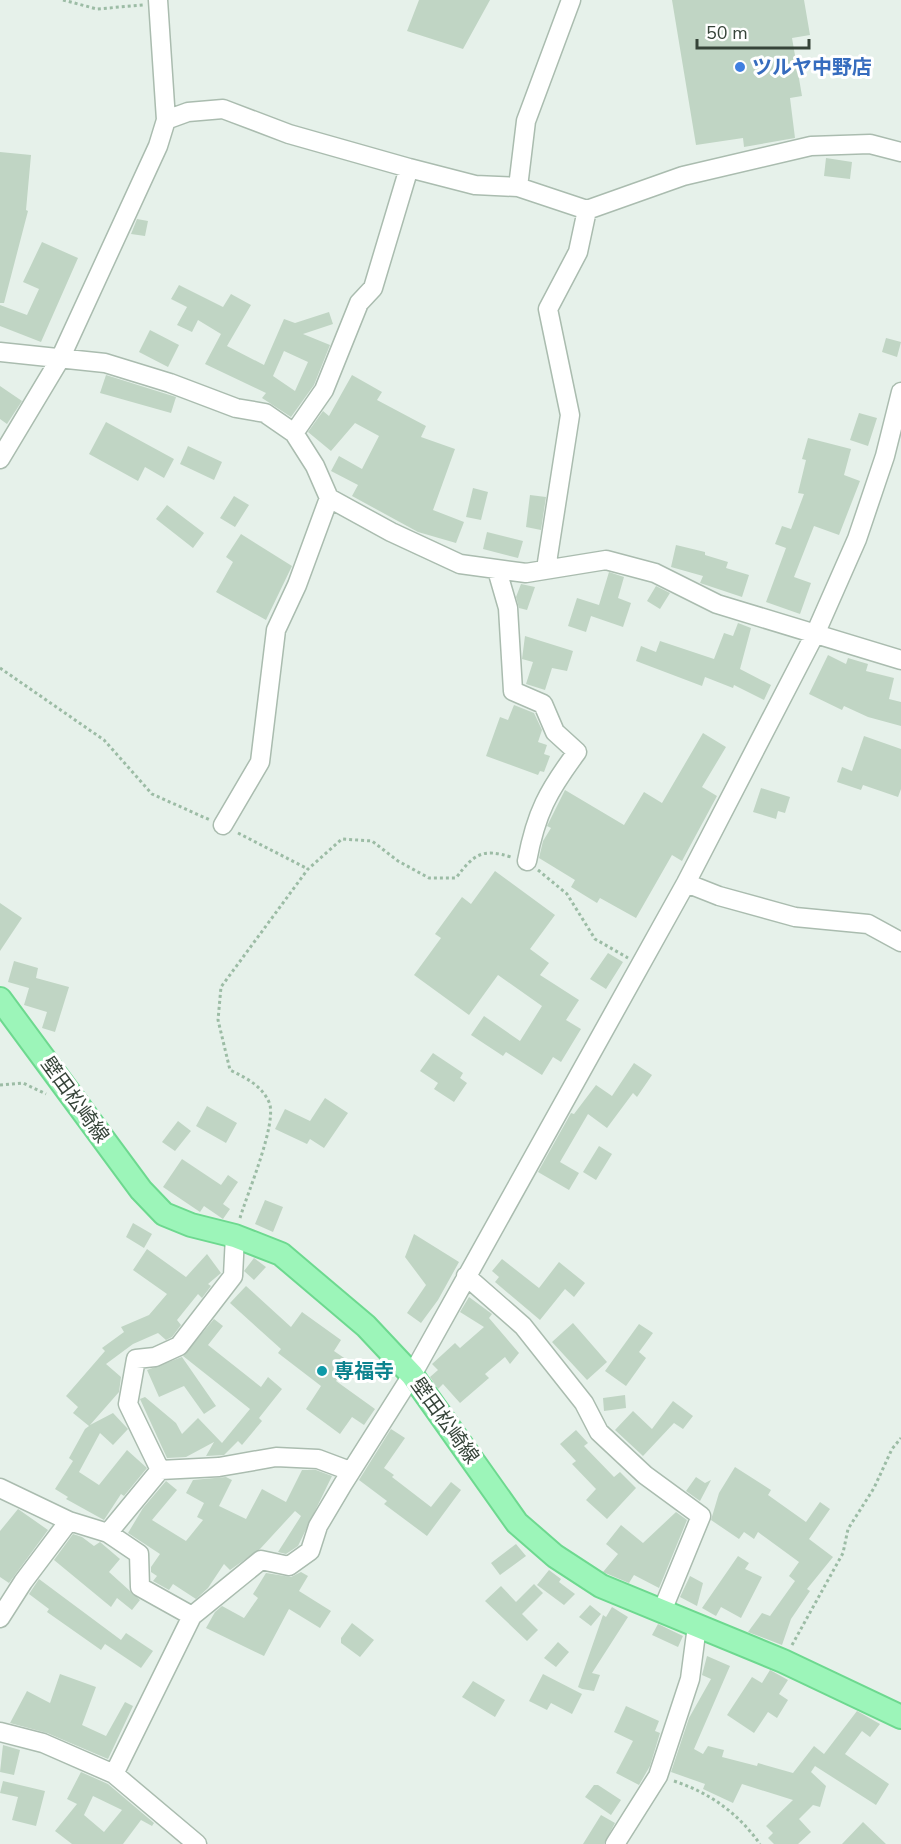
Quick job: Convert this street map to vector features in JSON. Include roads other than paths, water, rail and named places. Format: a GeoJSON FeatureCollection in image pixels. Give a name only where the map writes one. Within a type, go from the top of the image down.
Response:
{"type":"FeatureCollection","features":[{"type":"Feature","properties":{"kind":"main road","name":"壁田松崎線"},"geometry":{"type":"LineString","coordinates":[[0,999],[141,1190],[164,1214],[191,1225],[235,1236],[281,1254],[366,1326],[412,1375],[517,1523],[555,1556],[601,1586],[783,1661],[901,1718]]}},
{"type":"Feature","properties":{"kind":"street"},"geometry":{"type":"LineString","coordinates":[[518,187],[526,121],[571,0]]}},
{"type":"Feature","properties":{"kind":"street"},"geometry":{"type":"LineString","coordinates":[[0,459],[60,359],[158,146],[166,120],[158,2]]}},
{"type":"Feature","properties":{"kind":"street"},"geometry":{"type":"LineString","coordinates":[[166,120],[188,112],[223,110],[289,134],[409,168],[475,184],[518,187],[587,210],[683,176],[811,146],[870,144],[901,152]]}},
{"type":"Feature","properties":{"kind":"street"},"geometry":{"type":"LineString","coordinates":[[294,432],[324,390],[359,303],[373,288],[409,168]]}},
{"type":"Feature","properties":{"kind":"street"},"geometry":{"type":"LineString","coordinates":[[546,569],[570,415],[548,309],[578,252],[587,210]]}},
{"type":"Feature","properties":{"kind":"street"},"geometry":{"type":"LineString","coordinates":[[0,352],[105,363],[170,383],[236,408],[265,413],[294,432],[315,466],[329,498],[391,532],[460,564],[526,573],[606,560],[655,573],[717,604],[816,632],[901,660]]}},
{"type":"Feature","properties":{"kind":"street"},"geometry":{"type":"LineString","coordinates":[[114,1774],[192,1616],[261,1560],[290,1566],[310,1551],[318,1526],[350,1471],[412,1375],[686,883],[816,632],[893,459],[901,393]]}},
{"type":"Feature","properties":{"kind":"street"},"geometry":{"type":"LineString","coordinates":[[223,825],[260,762],[276,630],[297,585],[329,498]]}},
{"type":"Feature","properties":{"kind":"street"},"geometry":{"type":"LineString","coordinates":[[497,570],[508,608],[513,691],[543,704],[555,732],[577,752],[554,784],[534,825],[527,861]]}},
{"type":"Feature","properties":{"kind":"street"},"geometry":{"type":"LineString","coordinates":[[686,883],[719,896],[795,917],[868,924],[901,942]]}},
{"type":"Feature","properties":{"kind":"street"},"geometry":{"type":"LineString","coordinates":[[160,1470],[128,1404],[136,1359],[155,1357],[179,1346],[233,1276],[235,1236]]}},
{"type":"Feature","properties":{"kind":"street"},"geometry":{"type":"LineString","coordinates":[[466,1276],[523,1326],[584,1403],[599,1432],[645,1475],[701,1516],[662,1611]]}},
{"type":"Feature","properties":{"kind":"street"},"geometry":{"type":"LineString","coordinates":[[108,1533],[160,1470],[219,1467],[276,1457],[318,1459],[350,1471]]}},
{"type":"Feature","properties":{"kind":"street"},"geometry":{"type":"LineString","coordinates":[[0,1488],[69,1521],[108,1533],[140,1554],[140,1587],[192,1616]]}},
{"type":"Feature","properties":{"kind":"street"},"geometry":{"type":"LineString","coordinates":[[0,1618],[69,1521]]}},
{"type":"Feature","properties":{"kind":"street"},"geometry":{"type":"LineString","coordinates":[[615,1844],[658,1776],[690,1679],[697,1626]]}},
{"type":"Feature","properties":{"kind":"street"},"geometry":{"type":"LineString","coordinates":[[0,1732],[43,1743],[114,1774],[197,1844]]}},
{"type":"Feature","properties":{"kind":"place","name":"ツルヤ中野店"},"geometry":{"type":"Point","coordinates":[740,67]}},
{"type":"Feature","properties":{"kind":"place","name":"専福寺"},"geometry":{"type":"Point","coordinates":[322,1371]}}]}
